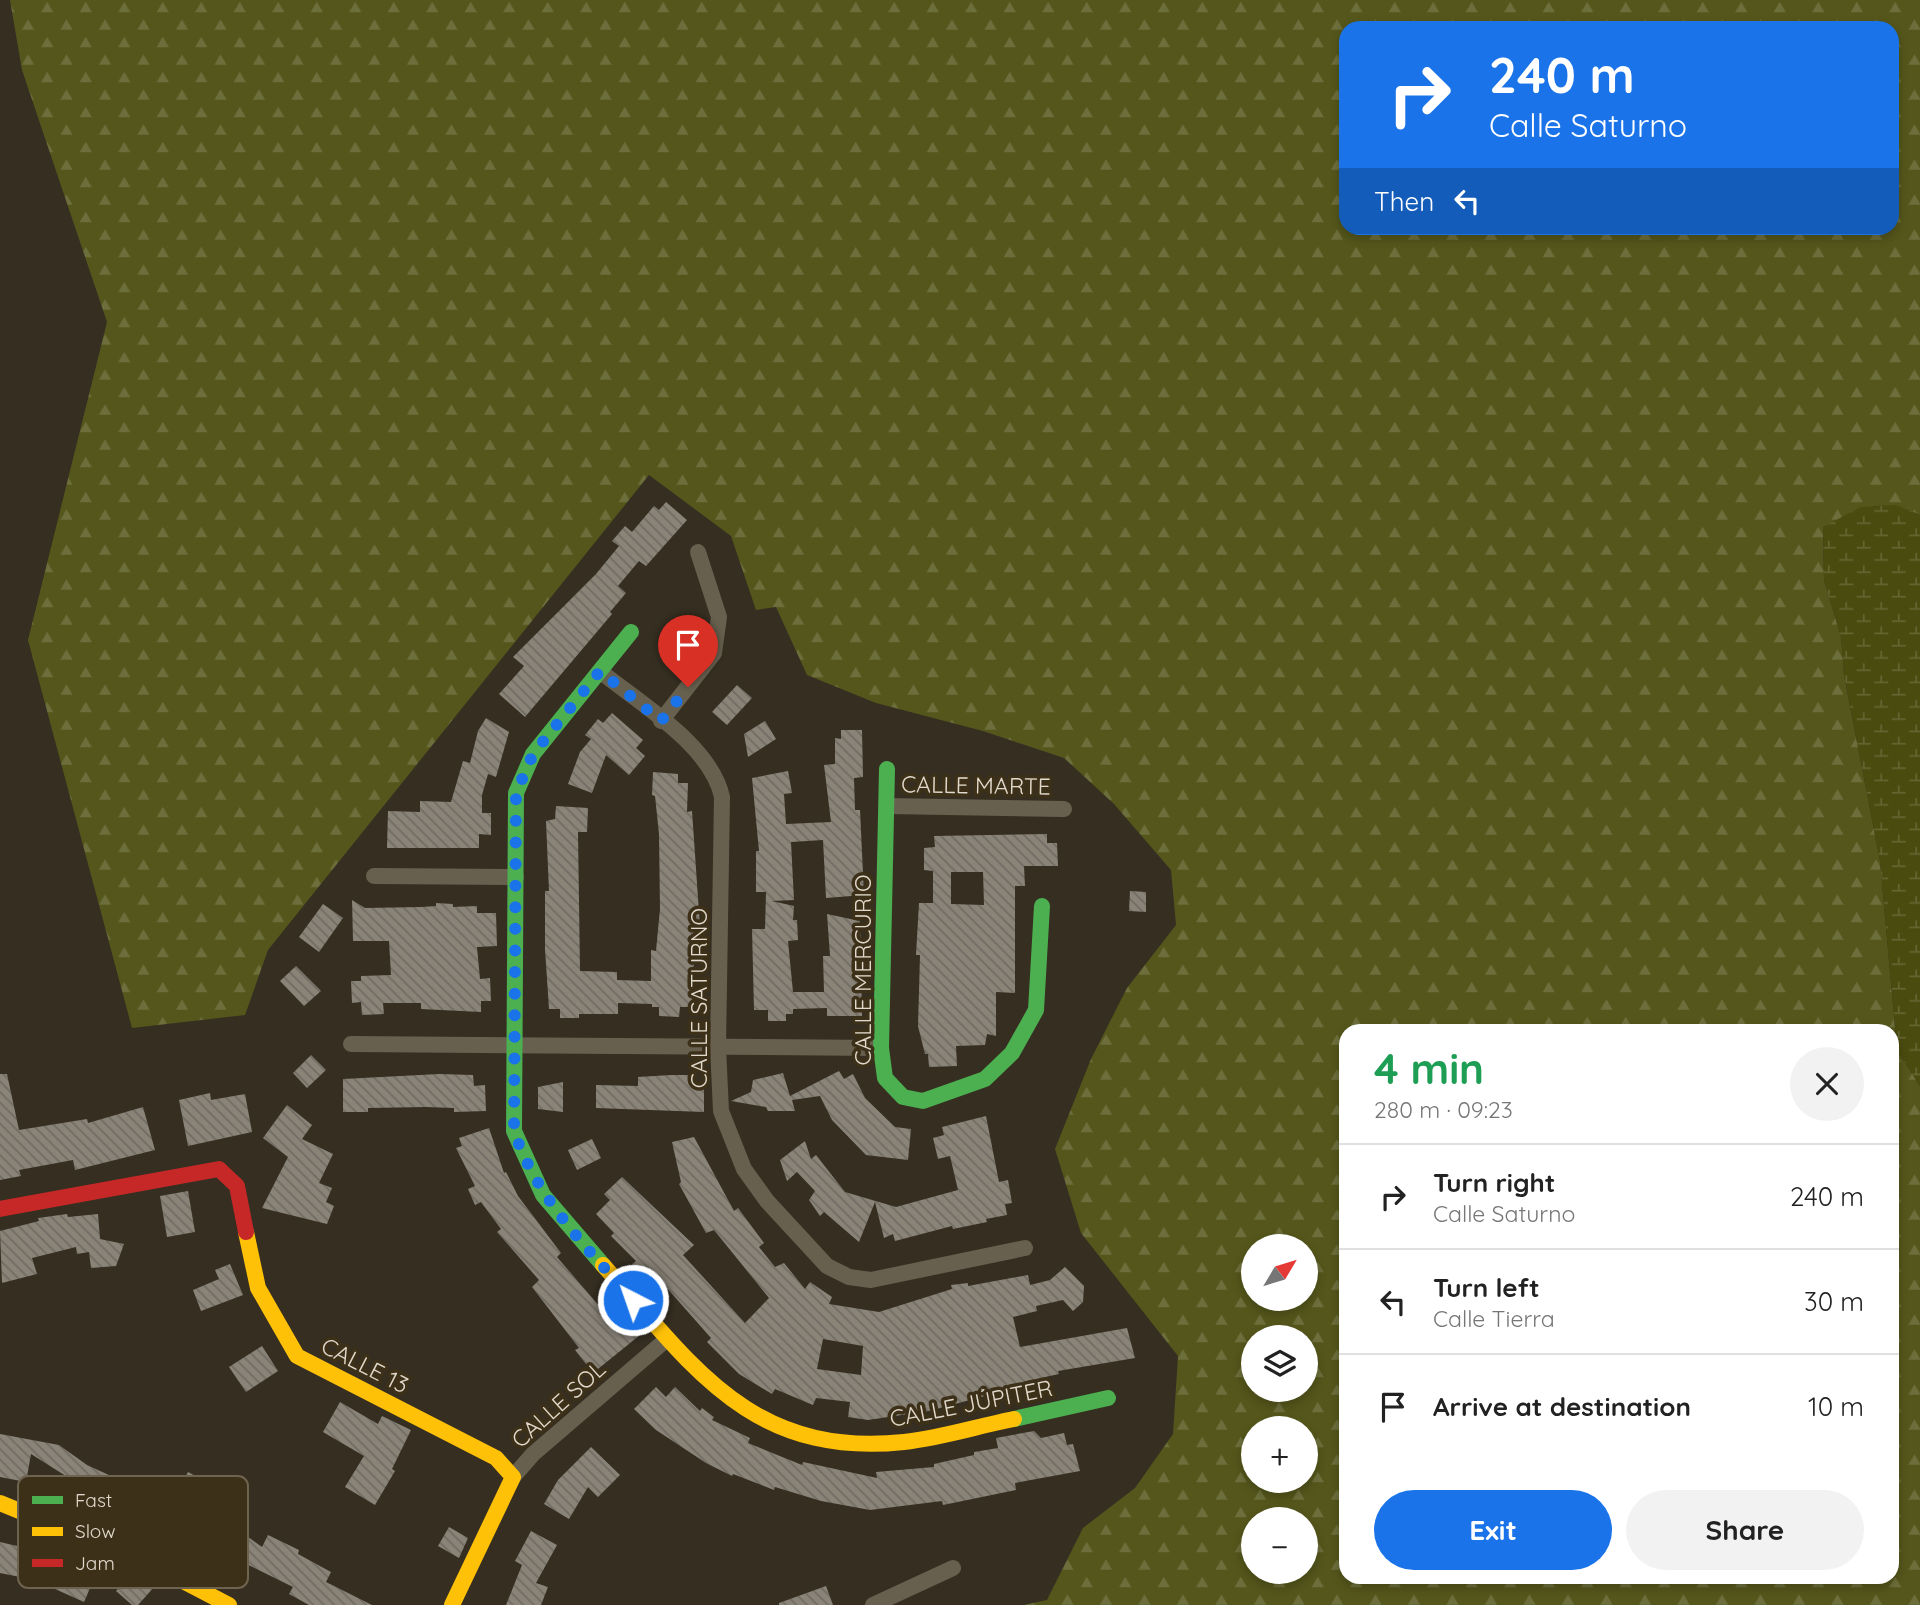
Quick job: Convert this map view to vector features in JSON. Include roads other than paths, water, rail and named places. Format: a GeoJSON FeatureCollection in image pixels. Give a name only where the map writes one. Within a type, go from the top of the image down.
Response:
{"type":"FeatureCollection","features":[{"type":"Feature","properties":{"kind":"street"},"geometry":{"type":"LineString","coordinates":[[661,721],[714,653],[719,617],[698,552]]}},
{"type":"Feature","properties":{"kind":"street","name":"CALLE JÚPITER"},"geometry":{"type":"LineString","coordinates":[[631,632],[533,754],[516,793],[514,1131],[525,1163],[549,1203],[667,1339],[715,1389],[763,1419],[832,1442],[876,1444],[907,1442],[1108,1398]]}},
{"type":"Feature","properties":{"kind":"street","name":"CALLE SATURNO"},"geometry":{"type":"LineString","coordinates":[[600,671],[699,752],[718,778],[722,797],[718,1047],[721,1111],[744,1168],[767,1200],[827,1266],[849,1277],[871,1280],[1026,1248]]}},
{"type":"Feature","properties":{"kind":"street","name":"CALLE MERCURIO"},"geometry":{"type":"LineString","coordinates":[[887,769],[881,1048],[885,1079],[903,1097],[923,1101],[985,1079],[1012,1053],[1036,1010],[1042,906]]}},
{"type":"Feature","properties":{"kind":"street","name":"CALLE MARTE"},"geometry":{"type":"LineString","coordinates":[[887,806],[1064,809]]}},
{"type":"Feature","properties":{"kind":"street"},"geometry":{"type":"LineString","coordinates":[[374,876],[516,877]]}},
{"type":"Feature","properties":{"kind":"street"},"geometry":{"type":"LineString","coordinates":[[351,1044],[881,1048]]}},
{"type":"Feature","properties":{"kind":"street","name":"CALLE 13"},"geometry":{"type":"LineString","coordinates":[[0,1209],[219,1169],[237,1186],[258,1288],[296,1356],[496,1458],[513,1477]]}},
{"type":"Feature","properties":{"kind":"street","name":"CALLE SOL"},"geometry":{"type":"LineString","coordinates":[[513,1477],[533,1454],[667,1339]]}},
{"type":"Feature","properties":{"kind":"street"},"geometry":{"type":"LineString","coordinates":[[452,1605],[513,1477]]}},
{"type":"Feature","properties":{"kind":"street"},"geometry":{"type":"LineString","coordinates":[[0,1503],[18,1510]]}},
{"type":"Feature","properties":{"kind":"street"},"geometry":{"type":"LineString","coordinates":[[873,1605],[953,1568]]}},
{"type":"Feature","properties":{"kind":"street"},"geometry":{"type":"LineString","coordinates":[[196,1588],[229,1605]]}}]}
